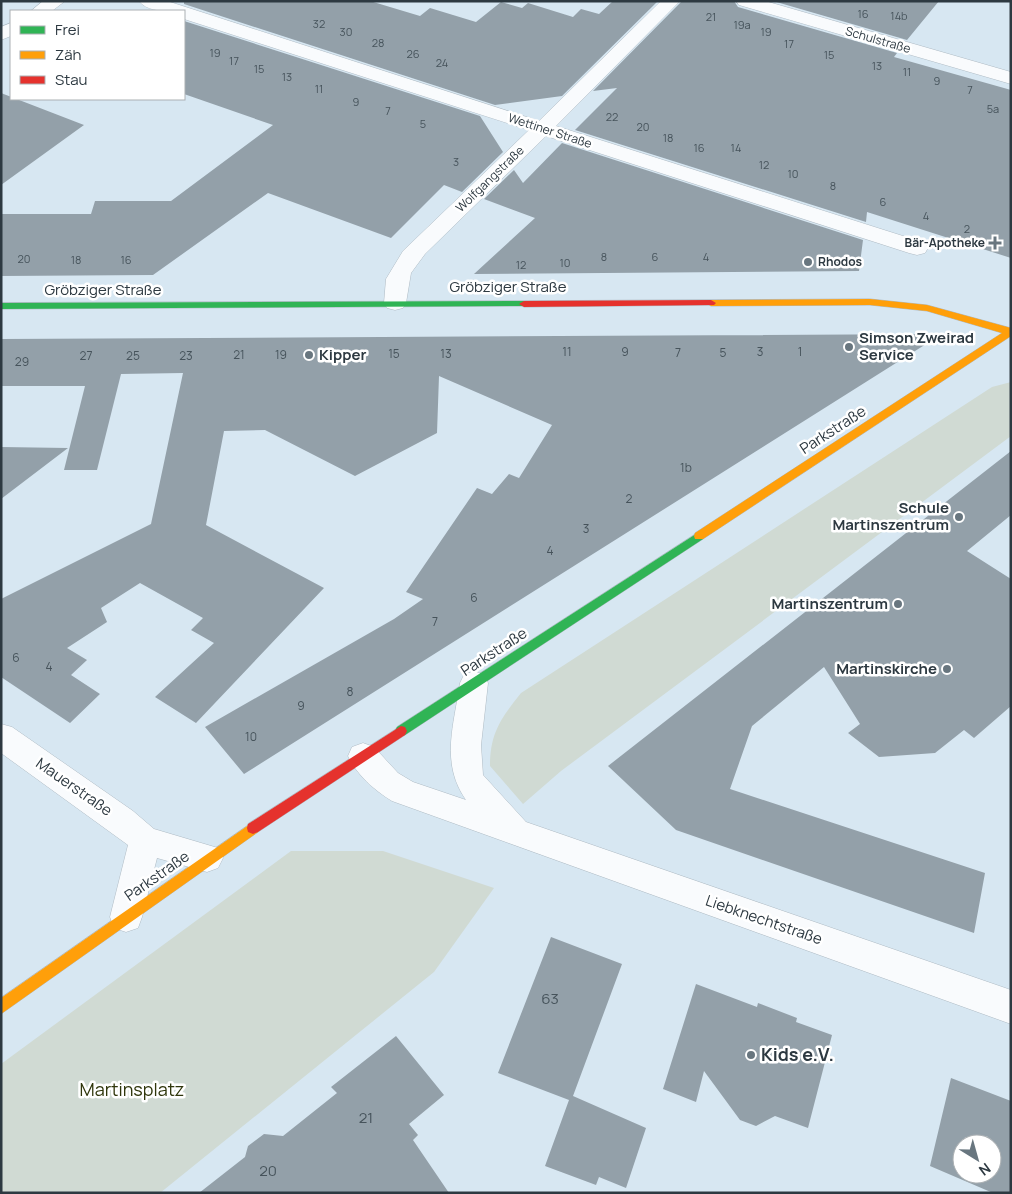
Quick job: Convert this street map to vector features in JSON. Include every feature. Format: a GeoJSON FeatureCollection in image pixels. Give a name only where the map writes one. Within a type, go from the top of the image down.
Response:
{"type":"FeatureCollection","features":[{"type":"Feature","properties":{"kind":"main road","name":"Gröbziger Straße"},"geometry":{"type":"LineString","coordinates":[[1,306],[870,302],[926,308],[1011,332]]}},
{"type":"Feature","properties":{"kind":"main road","name":"Parkstraße"},"geometry":{"type":"LineString","coordinates":[[1,1007],[208,858],[1011,332]]}},
{"type":"Feature","properties":{"kind":"street"},"geometry":{"type":"LineString","coordinates":[[42,10],[56,1]]}},
{"type":"Feature","properties":{"kind":"street"},"geometry":{"type":"LineString","coordinates":[[148,1],[176,10]]}},
{"type":"Feature","properties":{"kind":"street","name":"Wolfgangstraße"},"geometry":{"type":"LineString","coordinates":[[395,303],[395,284],[399,270],[416,249],[542,129],[671,1]]}},
{"type":"Feature","properties":{"kind":"street","name":"Schulstraße"},"geometry":{"type":"LineString","coordinates":[[745,1],[1011,78]]}},
{"type":"Feature","properties":{"kind":"street","name":"Wettiner Straße"},"geometry":{"type":"LineString","coordinates":[[185,13],[917,248]]}},
{"type":"Feature","properties":{"kind":"street","name":"Liebknechtstraße"},"geometry":{"type":"LineString","coordinates":[[474,683],[465,757],[467,776],[478,793],[517,832]]}},
{"type":"Feature","properties":{"kind":"street","name":"Mauerstraße"},"geometry":{"type":"LineString","coordinates":[[1,736],[122,821],[145,840],[208,858]]}},
{"type":"Feature","properties":{"kind":"street","name":"Liebknechtstraße"},"geometry":{"type":"LineString","coordinates":[[363,756],[387,782],[403,792],[1011,1007]]}},
{"type":"Feature","properties":{"kind":"street"},"geometry":{"type":"LineString","coordinates":[[126,917],[145,840]]}},
{"type":"Feature","properties":{"kind":"green space"},"geometry":{"type":"Polygon","coordinates":[[[1011,382],[1011,436],[561,771],[523,804],[490,766],[492,744],[498,726],[521,693],[992,387],[1011,382]]]}},
{"type":"Feature","properties":{"kind":"green space","name":"Martinsplatz"},"geometry":{"type":"Polygon","coordinates":[[[291,851],[383,851],[494,888],[434,972],[160,1193],[1,1193],[1,1064],[291,851]]]}},
{"type":"Feature","properties":{"kind":"building"},"geometry":{"type":"Polygon","coordinates":[[[184,1],[370,1],[420,16],[430,8],[476,22],[501,2],[522,8],[528,3],[573,17],[581,9],[599,14],[613,1],[658,1],[562,96],[495,105],[184,4],[184,1]]]}},
{"type":"Feature","properties":{"kind":"building"},"geometry":{"type":"Polygon","coordinates":[[[682,1],[734,1],[738,7],[897,53],[894,57],[1011,90],[1011,258],[867,212],[866,222],[575,130],[617,88],[593,91],[682,1]]]}},
{"type":"Feature","properties":{"kind":"building"},"geometry":{"type":"Polygon","coordinates":[[[773,1],[939,1],[907,40],[773,1]]]}},
{"type":"Feature","properties":{"kind":"building"},"geometry":{"type":"Polygon","coordinates":[[[185,21],[480,116],[503,152],[462,192],[444,185],[391,238],[268,193],[153,275],[1,276],[1,214],[91,214],[95,201],[171,201],[273,125],[185,94],[185,21]]]}},
{"type":"Feature","properties":{"kind":"building"},"geometry":{"type":"Polygon","coordinates":[[[1,93],[10,96],[10,100],[19,100],[84,125],[1,185],[1,93]]]}},
{"type":"Feature","properties":{"kind":"building"},"geometry":{"type":"Polygon","coordinates":[[[562,143],[863,240],[859,271],[474,274],[535,218],[484,199],[514,170],[523,183],[562,143]]]}},
{"type":"Feature","properties":{"kind":"building"},"geometry":{"type":"Polygon","coordinates":[[[942,334],[244,774],[205,727],[394,619],[423,599],[406,592],[477,488],[492,494],[509,474],[519,478],[552,425],[439,376],[437,433],[355,476],[265,430],[224,431],[206,525],[324,588],[196,723],[155,697],[214,643],[191,630],[203,618],[140,583],[101,608],[107,622],[67,648],[87,660],[71,675],[100,694],[70,723],[1,677],[1,599],[151,524],[183,373],[121,374],[97,470],[64,470],[85,386],[1,386],[1,339],[942,334]]]}},
{"type":"Feature","properties":{"kind":"building"},"geometry":{"type":"Polygon","coordinates":[[[1,447],[68,448],[1,499],[1,447]]]}},
{"type":"Feature","properties":{"kind":"building"},"geometry":{"type":"Polygon","coordinates":[[[1011,451],[1011,515],[967,551],[1011,579],[1011,706],[974,738],[964,730],[935,753],[879,757],[848,733],[860,724],[824,667],[752,726],[730,789],[985,873],[974,933],[676,830],[608,766],[1011,451]]]}},
{"type":"Feature","properties":{"kind":"building"},"geometry":{"type":"Polygon","coordinates":[[[551,937],[622,964],[573,1096],[646,1128],[626,1188],[599,1177],[596,1185],[545,1166],[569,1100],[498,1073],[551,937]]]}},
{"type":"Feature","properties":{"kind":"building","name":"Kids e.V."},"geometry":{"type":"Polygon","coordinates":[[[696,984],[757,1007],[758,1003],[797,1018],[796,1022],[832,1035],[808,1128],[775,1116],[756,1126],[740,1120],[704,1071],[696,1102],[663,1089],[696,984]]]}},
{"type":"Feature","properties":{"kind":"building"},"geometry":{"type":"Polygon","coordinates":[[[396,1036],[444,1095],[409,1124],[418,1135],[413,1140],[449,1193],[199,1193],[245,1157],[248,1146],[264,1134],[283,1136],[337,1093],[331,1087],[396,1036]]]}},
{"type":"Feature","properties":{"kind":"building"},"geometry":{"type":"Polygon","coordinates":[[[951,1078],[1011,1101],[1011,1193],[993,1193],[972,1184],[1002,1184],[1002,1134],[952,1134],[952,1175],[930,1166],[951,1078]]]}},
{"type":"Feature","properties":{"kind":"traffic: fast"},"geometry":{"type":"LineString","coordinates":[[1,306],[524,304]]}},
{"type":"Feature","properties":{"kind":"traffic: fast"},"geometry":{"type":"LineString","coordinates":[[401,731],[699,536]]}},
{"type":"Feature","properties":{"kind":"traffic: slow"},"geometry":{"type":"LineString","coordinates":[[711,303],[870,302],[927,308],[1010,332]]}},
{"type":"Feature","properties":{"kind":"traffic: slow"},"geometry":{"type":"LineString","coordinates":[[699,536],[1011,331]]}},
{"type":"Feature","properties":{"kind":"traffic: slow"},"geometry":{"type":"LineString","coordinates":[[1,1007],[253,828]]}},
{"type":"Feature","properties":{"kind":"traffic: jam"},"geometry":{"type":"LineString","coordinates":[[524,304],[711,303]]}},
{"type":"Feature","properties":{"kind":"traffic: jam"},"geometry":{"type":"LineString","coordinates":[[253,828],[401,731]]}},
{"type":"Feature","properties":{"kind":"place","name":"Bär-Apotheke"},"geometry":{"type":"Point","coordinates":[995,243]}},
{"type":"Feature","properties":{"kind":"place","name":"Rhodos"},"geometry":{"type":"Point","coordinates":[808,262]}},
{"type":"Feature","properties":{"kind":"place","name":"Simson Zweirad Service"},"geometry":{"type":"Point","coordinates":[849,347]}},
{"type":"Feature","properties":{"kind":"place","name":"Kipper"},"geometry":{"type":"Point","coordinates":[309,355]}},
{"type":"Feature","properties":{"kind":"place","name":"Schule Martinszentrum"},"geometry":{"type":"Point","coordinates":[959,517]}},
{"type":"Feature","properties":{"kind":"place","name":"Martinszentrum"},"geometry":{"type":"Point","coordinates":[898,604]}},
{"type":"Feature","properties":{"kind":"place","name":"Martinskirche"},"geometry":{"type":"Point","coordinates":[947,669]}},
{"type":"Feature","properties":{"kind":"place","name":"Kids e.V."},"geometry":{"type":"Point","coordinates":[751,1055]}}]}
